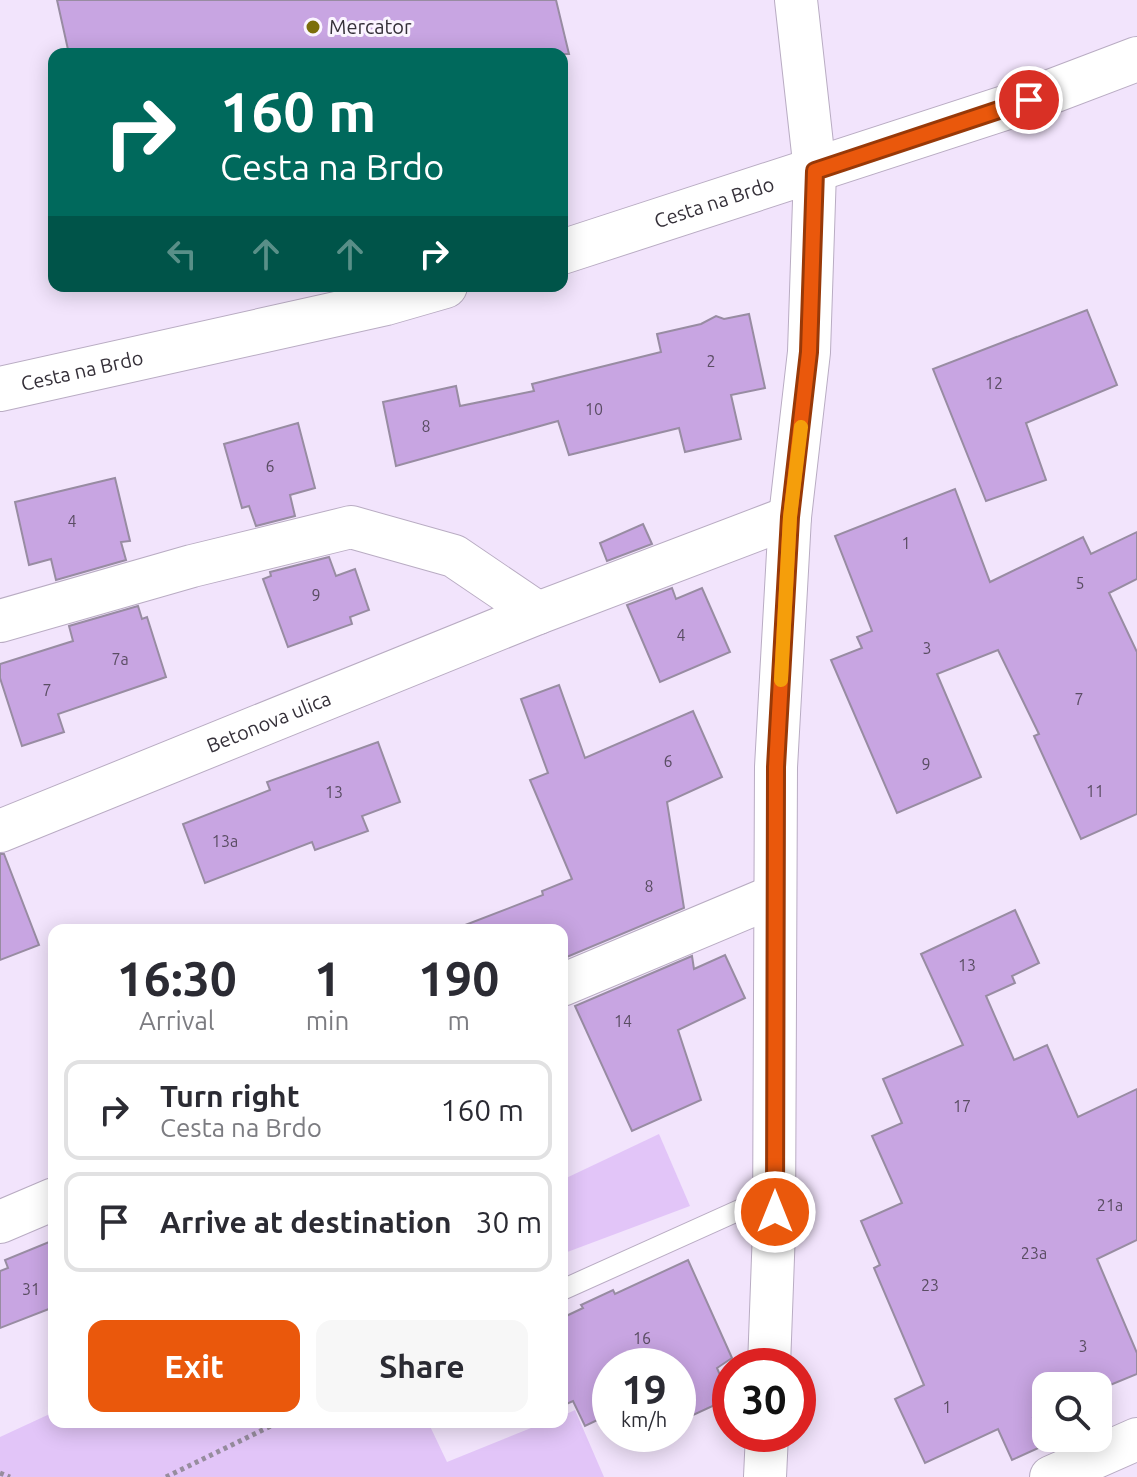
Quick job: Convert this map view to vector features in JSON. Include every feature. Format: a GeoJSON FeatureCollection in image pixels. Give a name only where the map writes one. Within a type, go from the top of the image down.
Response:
{"type":"FeatureCollection","features":[{"type":"Feature","properties":{"kind":"street"},"geometry":{"type":"LineString","coordinates":[[770,1348],[775,1194],[776,767],[790,517],[809,352],[815,171],[796,0]]}},
{"type":"Feature","properties":{"kind":"street","name":"Cesta na Brdo"},"geometry":{"type":"LineString","coordinates":[[568,250],[1029,100],[1137,59]]}},
{"type":"Feature","properties":{"kind":"street","name":"Cesta na Brdo"},"geometry":{"type":"LineString","coordinates":[[0,389],[424,292]]}},
{"type":"Feature","properties":{"kind":"street","name":"Betonova ulica"},"geometry":{"type":"LineString","coordinates":[[0,831],[538,613],[790,517]]}},
{"type":"Feature","properties":{"kind":"street"},"geometry":{"type":"LineString","coordinates":[[0,621],[192,566],[351,527],[454,556],[538,613]]}},
{"type":"Feature","properties":{"kind":"street"},"geometry":{"type":"LineString","coordinates":[[568,982],[774,896]]}},
{"type":"Feature","properties":{"kind":"street"},"geometry":{"type":"LineString","coordinates":[[0,1222],[48,1202]]}},
{"type":"Feature","properties":{"kind":"street"},"geometry":{"type":"LineString","coordinates":[[1051,1477],[1137,1439]]}},
{"type":"Feature","properties":{"kind":"street"},"geometry":{"type":"LineString","coordinates":[[765,1477],[766,1452]]}},
{"type":"Feature","properties":{"kind":"lane"},"geometry":{"type":"LineString","coordinates":[[568,1287],[775,1194]]}},
{"type":"Feature","properties":{"kind":"path"},"geometry":{"type":"LineString","coordinates":[[166,1477],[267,1428]]}},
{"type":"Feature","properties":{"kind":"path"},"geometry":{"type":"LineString","coordinates":[[0,1473],[10,1477]]}},
{"type":"Feature","properties":{"kind":"shaded area"},"geometry":{"type":"Polygon","coordinates":[[[659,1134],[690,1206],[568,1252],[568,1177],[659,1134]]]}},
{"type":"Feature","properties":{"kind":"shaded area"},"geometry":{"type":"Polygon","coordinates":[[[575,1410],[604,1477],[0,1477],[0,1437],[48,1415],[48,1428],[431,1428],[447,1462],[531,1428],[568,1428],[568,1413],[575,1410]]]}},
{"type":"Feature","properties":{"kind":"building","name":"Mercator"},"geometry":{"type":"Polygon","coordinates":[[[57,0],[556,0],[568,48],[68,48],[57,0]]]}},
{"type":"Feature","properties":{"kind":"building"},"geometry":{"type":"Polygon","coordinates":[[[1087,310],[1117,385],[1026,423],[1046,480],[986,501],[933,369],[1087,310]]]}},
{"type":"Feature","properties":{"kind":"building"},"geometry":{"type":"Polygon","coordinates":[[[749,314],[765,388],[731,395],[741,439],[685,452],[679,428],[569,455],[558,421],[396,466],[383,402],[456,386],[460,406],[534,391],[532,384],[661,352],[657,334],[701,324],[716,316],[724,319],[749,314]]]}},
{"type":"Feature","properties":{"kind":"building"},"geometry":{"type":"Polygon","coordinates":[[[298,423],[315,488],[290,495],[295,516],[256,526],[249,506],[242,508],[224,444],[298,423]]]}},
{"type":"Feature","properties":{"kind":"building"},"geometry":{"type":"Polygon","coordinates":[[[115,478],[130,541],[121,542],[126,560],[56,580],[51,559],[29,565],[15,502],[115,478]]]}},
{"type":"Feature","properties":{"kind":"building"},"geometry":{"type":"Polygon","coordinates":[[[955,489],[990,582],[1083,537],[1091,554],[1137,532],[1137,579],[1109,593],[1137,652],[1137,814],[1081,839],[1034,736],[1039,734],[998,650],[937,674],[981,777],[897,813],[831,660],[862,648],[857,637],[872,631],[835,536],[955,489]]]}},
{"type":"Feature","properties":{"kind":"building"},"geometry":{"type":"Polygon","coordinates":[[[643,524],[652,544],[607,561],[600,543],[643,524]]]}},
{"type":"Feature","properties":{"kind":"building"},"geometry":{"type":"Polygon","coordinates":[[[329,557],[336,576],[355,569],[369,610],[350,617],[352,624],[288,647],[263,579],[271,576],[270,572],[329,557]]]}},
{"type":"Feature","properties":{"kind":"building"},"geometry":{"type":"Polygon","coordinates":[[[672,588],[676,599],[702,588],[730,652],[660,682],[627,605],[672,588]]]}},
{"type":"Feature","properties":{"kind":"building"},"geometry":{"type":"Polygon","coordinates":[[[138,606],[142,619],[147,617],[166,677],[58,714],[64,732],[22,746],[0,678],[0,664],[73,641],[69,626],[138,606]]]}},
{"type":"Feature","properties":{"kind":"building"},"geometry":{"type":"Polygon","coordinates":[[[559,685],[585,758],[693,711],[722,777],[667,802],[684,908],[568,956],[568,924],[468,924],[543,895],[542,891],[572,879],[530,780],[548,773],[521,699],[559,685]]]}},
{"type":"Feature","properties":{"kind":"building"},"geometry":{"type":"Polygon","coordinates":[[[378,742],[400,802],[362,816],[368,831],[315,850],[312,842],[205,883],[183,824],[270,790],[267,782],[378,742]]]}},
{"type":"Feature","properties":{"kind":"building"},"geometry":{"type":"Polygon","coordinates":[[[0,854],[4,854],[39,945],[0,960],[0,854]]]}},
{"type":"Feature","properties":{"kind":"building"},"geometry":{"type":"Polygon","coordinates":[[[1015,910],[1039,963],[1012,976],[1015,983],[986,996],[1014,1060],[1047,1045],[1078,1117],[1137,1089],[1137,1240],[1097,1259],[1137,1353],[1137,1374],[1112,1384],[1112,1372],[1032,1372],[1032,1451],[1012,1460],[998,1429],[925,1463],[895,1399],[924,1385],[874,1268],[880,1265],[861,1221],[902,1203],[872,1136],[902,1123],[883,1079],[963,1045],[921,954],[1015,910]]]}},
{"type":"Feature","properties":{"kind":"building"},"geometry":{"type":"Polygon","coordinates":[[[725,955],[745,998],[678,1030],[701,1100],[632,1131],[575,1006],[692,956],[694,969],[725,955]]]}},
{"type":"Feature","properties":{"kind":"building"},"geometry":{"type":"Polygon","coordinates":[[[48,1242],[48,1309],[0,1328],[0,1271],[8,1268],[5,1260],[48,1242]]]}},
{"type":"Feature","properties":{"kind":"building"},"geometry":{"type":"Polygon","coordinates":[[[688,1260],[728,1348],[712,1348],[712,1406],[696,1414],[696,1348],[592,1348],[592,1423],[585,1426],[573,1401],[568,1403],[568,1315],[583,1308],[581,1305],[613,1290],[615,1294],[688,1260]]]}},
{"type":"Feature","properties":{"kind":"slow traffic"},"geometry":{"type":"LineString","coordinates":[[781,680],[790,517],[801,427]]}},
{"type":"Feature","properties":{"kind":"place","name":"Mercator"},"geometry":{"type":"Point","coordinates":[313,27]}},
{"type":"Feature","properties":{"kind":"route"},"geometry":{"type":"LineString","coordinates":[[775,1212],[773,979],[776,767],[790,517],[809,352],[815,171],[1029,100]]}}]}
